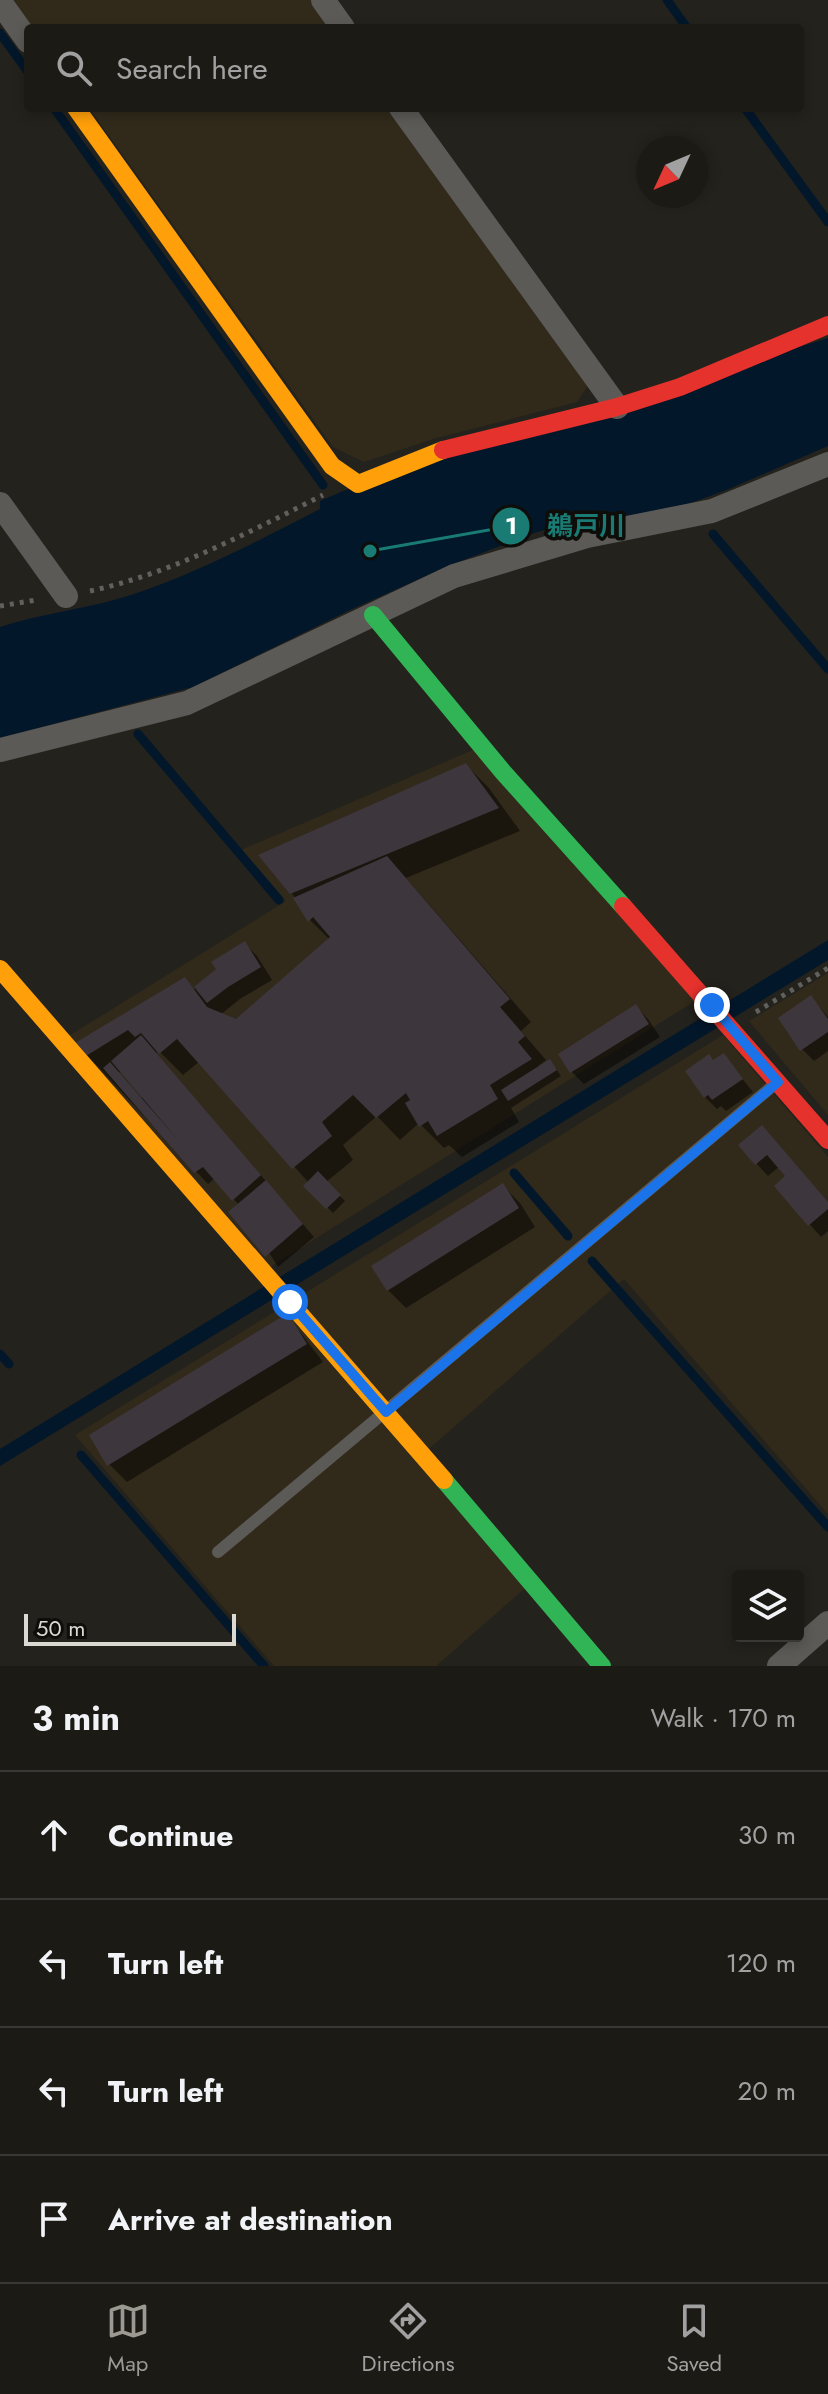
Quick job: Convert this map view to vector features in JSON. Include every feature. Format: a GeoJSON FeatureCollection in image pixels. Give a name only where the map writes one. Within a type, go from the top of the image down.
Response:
{"type":"FeatureCollection","features":[{"type":"Feature","properties":{"kind":"street"},"geometry":{"type":"LineString","coordinates":[[323,0],[340,24]]}},
{"type":"Feature","properties":{"kind":"street"},"geometry":{"type":"LineString","coordinates":[[0,2],[24,35]]}},
{"type":"Feature","properties":{"kind":"street"},"geometry":{"type":"LineString","coordinates":[[79,112],[332,466],[358,484],[436,452],[617,407],[680,387],[828,325]]}},
{"type":"Feature","properties":{"kind":"street"},"geometry":{"type":"LineString","coordinates":[[404,112],[617,407]]}},
{"type":"Feature","properties":{"kind":"street"},"geometry":{"type":"LineString","coordinates":[[0,750],[187,703],[454,576],[587,536],[712,511],[828,464]]}},
{"type":"Feature","properties":{"kind":"street"},"geometry":{"type":"LineString","coordinates":[[0,504],[66,596]]}},
{"type":"Feature","properties":{"kind":"street"},"geometry":{"type":"LineString","coordinates":[[373,615],[503,772],[712,1005],[828,1140]]}},
{"type":"Feature","properties":{"kind":"street"},"geometry":{"type":"LineString","coordinates":[[0,969],[386,1412],[602,1666]]}},
{"type":"Feature","properties":{"kind":"street"},"geometry":{"type":"LineString","coordinates":[[779,1666],[828,1623]]}},
{"type":"Feature","properties":{"kind":"lane"},"geometry":{"type":"LineString","coordinates":[[218,1552],[778,1082]]}},
{"type":"Feature","properties":{"kind":"path"},"geometry":{"type":"LineString","coordinates":[[0,606],[133,581],[204,555],[338,487],[358,484]]}},
{"type":"Feature","properties":{"kind":"path"},"geometry":{"type":"LineString","coordinates":[[731,1027],[828,968]]}},
{"type":"Feature","properties":{"kind":"shaded area"},"geometry":{"type":"Polygon","coordinates":[[[12,0],[314,0],[331,24],[29,24],[12,0]]]}},
{"type":"Feature","properties":{"kind":"shaded area"},"geometry":{"type":"Polygon","coordinates":[[[92,112],[394,112],[589,384],[577,402],[433,439],[364,462],[333,447],[92,112]]]}},
{"type":"Feature","properties":{"kind":"shaded area"},"geometry":{"type":"Polygon","coordinates":[[[475,749],[695,1001],[267,1269],[64,1039],[286,901],[241,850],[475,749]]]}},
{"type":"Feature","properties":{"kind":"shaded area"},"geometry":{"type":"Polygon","coordinates":[[[828,973],[828,1115],[749,1021],[828,973]]]}},
{"type":"Feature","properties":{"kind":"shaded area"},"geometry":{"type":"Polygon","coordinates":[[[723,1035],[828,1157],[828,1514],[624,1279],[416,1460],[525,1588],[436,1666],[274,1666],[75,1435],[723,1035]]]}},
{"type":"Feature","properties":{"kind":"water"},"geometry":{"type":"Polygon","coordinates":[[[828,338],[828,446],[691,503],[537,532],[448,566],[350,610],[193,687],[0,738],[0,627],[115,600],[180,577],[320,509],[320,501],[343,491],[828,338]]]}},
{"type":"Feature","properties":{"kind":"water"},"geometry":{"type":"Polygon","coordinates":[[[828,940],[828,960],[0,1466],[0,1449],[828,940]]]}},
{"type":"Feature","properties":{"kind":"building"},"geometry":{"type":"Polygon","coordinates":[[[466,763],[499,808],[290,894],[258,855],[466,763]]]}},
{"type":"Feature","properties":{"kind":"building"},"geometry":{"type":"Polygon","coordinates":[[[387,856],[510,999],[500,1007],[525,1036],[518,1042],[532,1059],[490,1085],[498,1099],[437,1136],[428,1121],[419,1127],[405,1103],[410,1100],[406,1093],[376,1118],[353,1095],[322,1122],[332,1136],[292,1169],[177,1039],[159,1054],[141,1033],[135,1037],[128,1030],[86,1056],[75,1043],[185,977],[207,1007],[236,1019],[330,937],[313,917],[308,922],[293,898],[387,856]]]}},
{"type":"Feature","properties":{"kind":"building"},"geometry":{"type":"Polygon","coordinates":[[[245,941],[261,967],[207,1003],[194,987],[216,969],[211,962],[245,941]]]}},
{"type":"Feature","properties":{"kind":"building"},"geometry":{"type":"Polygon","coordinates":[[[811,995],[828,1019],[828,1032],[800,1051],[778,1018],[811,995]]]}},
{"type":"Feature","properties":{"kind":"building"},"geometry":{"type":"Polygon","coordinates":[[[636,1004],[649,1024],[570,1073],[558,1054],[636,1004]]]}},
{"type":"Feature","properties":{"kind":"building"},"geometry":{"type":"Polygon","coordinates":[[[141,1035],[261,1175],[232,1201],[203,1167],[194,1173],[103,1068],[110,1062],[179,1141],[111,1061],[141,1035]]]}},
{"type":"Feature","properties":{"kind":"building"},"geometry":{"type":"Polygon","coordinates":[[[724,1053],[743,1079],[712,1100],[708,1095],[704,1098],[685,1071],[709,1054],[713,1060],[724,1053]]]}},
{"type":"Feature","properties":{"kind":"building"},"geometry":{"type":"Polygon","coordinates":[[[550,1059],[557,1070],[508,1101],[501,1090],[550,1059]]]}},
{"type":"Feature","properties":{"kind":"building"},"geometry":{"type":"Polygon","coordinates":[[[762,1125],[828,1202],[828,1209],[808,1226],[774,1186],[785,1176],[767,1155],[755,1165],[738,1145],[762,1125]]]}},
{"type":"Feature","properties":{"kind":"building"},"geometry":{"type":"Polygon","coordinates":[[[318,1171],[341,1195],[326,1209],[303,1186],[318,1171]]]}},
{"type":"Feature","properties":{"kind":"building"},"geometry":{"type":"Polygon","coordinates":[[[266,1180],[303,1224],[265,1257],[228,1212],[266,1180]]]}},
{"type":"Feature","properties":{"kind":"building"},"geometry":{"type":"Polygon","coordinates":[[[503,1183],[519,1208],[387,1291],[371,1266],[503,1183]]]}},
{"type":"Feature","properties":{"kind":"building"},"geometry":{"type":"Polygon","coordinates":[[[288,1313],[307,1344],[107,1466],[89,1435],[288,1313]]]}},
{"type":"Feature","properties":{"kind":"waterway"},"geometry":{"type":"LineString","coordinates":[[667,0],[684,24]]}},
{"type":"Feature","properties":{"kind":"waterway"},"geometry":{"type":"LineString","coordinates":[[0,33],[24,66]]}},
{"type":"Feature","properties":{"kind":"waterway"},"geometry":{"type":"LineString","coordinates":[[57,112],[323,485]]}},
{"type":"Feature","properties":{"kind":"waterway"},"geometry":{"type":"LineString","coordinates":[[748,112],[828,222]]}},
{"type":"Feature","properties":{"kind":"waterway"},"geometry":{"type":"LineString","coordinates":[[713,534],[828,669]]}},
{"type":"Feature","properties":{"kind":"waterway"},"geometry":{"type":"LineString","coordinates":[[138,734],[279,900]]}},
{"type":"Feature","properties":{"kind":"waterway"},"geometry":{"type":"LineString","coordinates":[[514,1173],[568,1236]]}},
{"type":"Feature","properties":{"kind":"waterway"},"geometry":{"type":"LineString","coordinates":[[592,1261],[828,1527]]}},
{"type":"Feature","properties":{"kind":"waterway"},"geometry":{"type":"LineString","coordinates":[[0,1354],[9,1364]]}},
{"type":"Feature","properties":{"kind":"waterway"},"geometry":{"type":"LineString","coordinates":[[81,1455],[264,1666]]}},
{"type":"Feature","properties":{"kind":"traffic: fast"},"geometry":{"type":"LineString","coordinates":[[373,615],[503,772],[623,906]]}},
{"type":"Feature","properties":{"kind":"traffic: fast"},"geometry":{"type":"LineString","coordinates":[[444,1480],[602,1666]]}},
{"type":"Feature","properties":{"kind":"traffic: slow"},"geometry":{"type":"LineString","coordinates":[[79,112],[332,466],[358,484],[443,450]]}},
{"type":"Feature","properties":{"kind":"traffic: slow"},"geometry":{"type":"LineString","coordinates":[[0,969],[444,1480]]}},
{"type":"Feature","properties":{"kind":"traffic: jam"},"geometry":{"type":"LineString","coordinates":[[443,450],[617,407],[680,387],[828,325]]}},
{"type":"Feature","properties":{"kind":"traffic: jam"},"geometry":{"type":"LineString","coordinates":[[623,906],[828,1140]]}},
{"type":"Feature","properties":{"kind":"place","name":"鵜戸川"},"geometry":{"type":"Point","coordinates":[370,551]}},
{"type":"Feature","properties":{"kind":"route"},"geometry":{"type":"LineString","coordinates":[[290,1302],[386,1412],[778,1082],[712,1005]]}}]}
